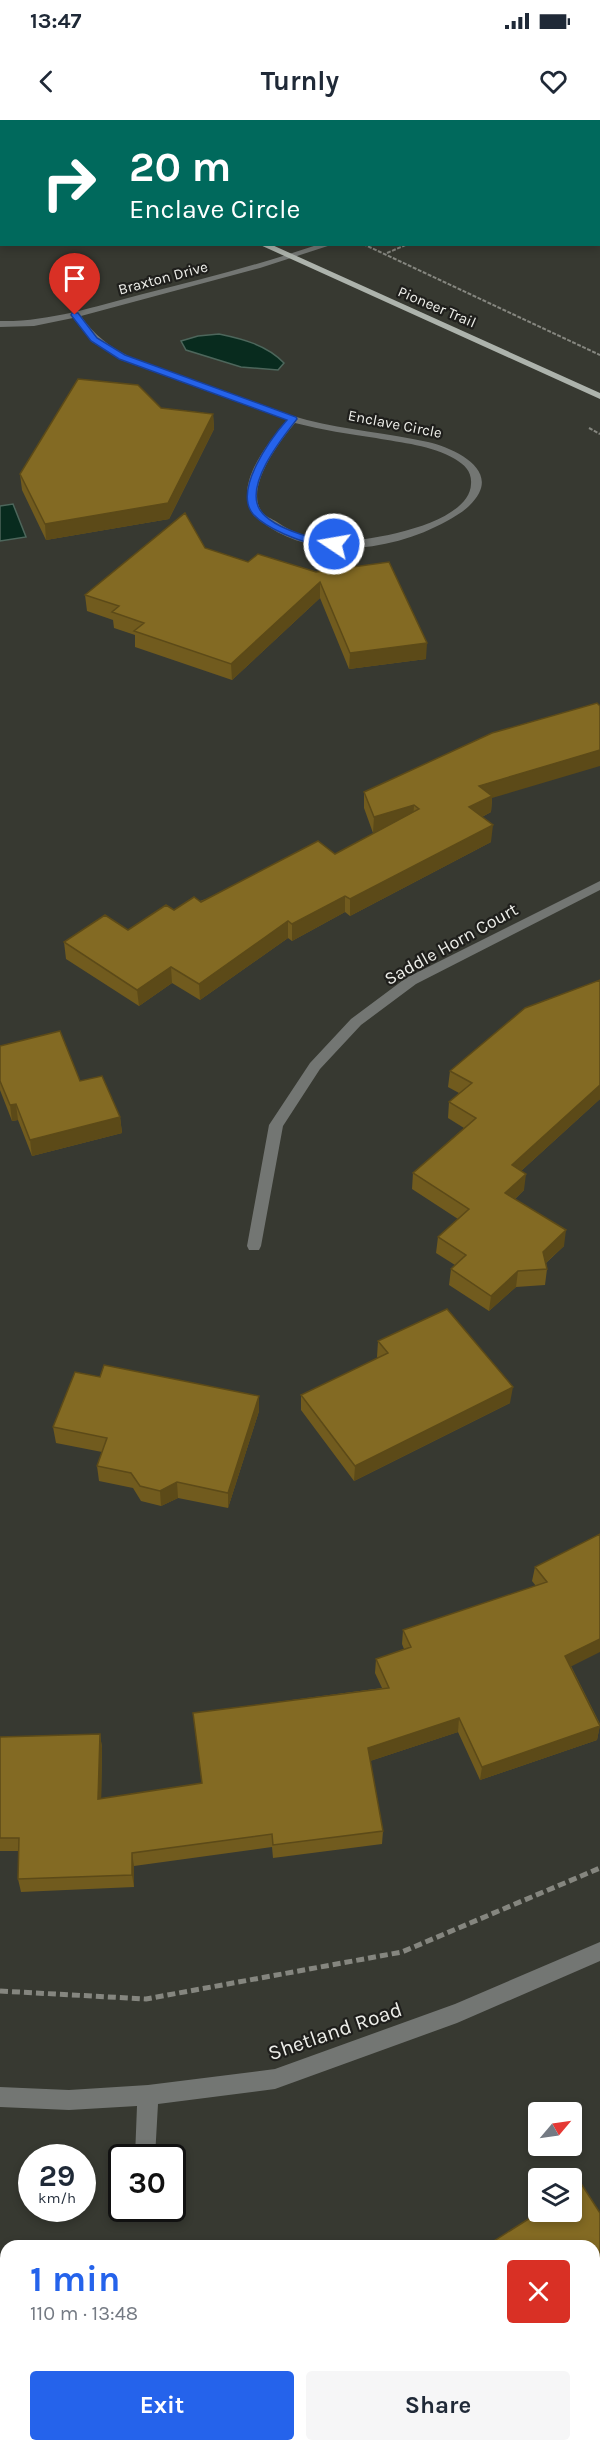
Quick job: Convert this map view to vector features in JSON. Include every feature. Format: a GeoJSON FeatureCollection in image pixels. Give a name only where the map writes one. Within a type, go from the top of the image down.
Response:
{"type":"FeatureCollection","features":[{"type":"Feature","properties":{"kind":"main road","name":"Pioneer Trail"},"geometry":{"type":"LineString","coordinates":[[266,246],[600,396]]}},
{"type":"Feature","properties":{"kind":"street","name":"Braxton Drive"},"geometry":{"type":"LineString","coordinates":[[0,324],[42,321],[75,315],[290,258],[324,246]]}},
{"type":"Feature","properties":{"kind":"street","name":"Enclave Circle"},"geometry":{"type":"LineString","coordinates":[[75,315],[94,339],[122,357],[293,419],[360,433],[429,443],[453,452],[467,463],[476,475],[476,490],[468,504],[432,527],[400,538],[365,545],[334,544],[298,537],[272,526],[256,511],[251,495],[257,473],[277,438],[293,419]]}},
{"type":"Feature","properties":{"kind":"street","name":"Saddle Horn Court"},"geometry":{"type":"LineString","coordinates":[[254,1246],[276,1125],[315,1066],[356,1022],[411,981],[600,885]]}},
{"type":"Feature","properties":{"kind":"street","name":"Shetland Road"},"geometry":{"type":"LineString","coordinates":[[0,2097],[69,2100],[148,2095],[275,2079],[457,2013],[600,1951]]}},
{"type":"Feature","properties":{"kind":"street"},"geometry":{"type":"LineString","coordinates":[[146,2144],[148,2095]]}},
{"type":"Feature","properties":{"kind":"path"},"geometry":{"type":"LineString","coordinates":[[368,246],[600,355]]}},
{"type":"Feature","properties":{"kind":"path"},"geometry":{"type":"LineString","coordinates":[[386,253],[403,246]]}},
{"type":"Feature","properties":{"kind":"path"},"geometry":{"type":"LineString","coordinates":[[0,1991],[146,1999],[402,1952],[600,1868]]}},
{"type":"Feature","properties":{"kind":"shaded area"},"geometry":{"type":"Polygon","coordinates":[[[219,334],[262,347],[284,363],[278,370],[241,367],[186,350],[181,341],[198,336],[219,334]]]}},
{"type":"Feature","properties":{"kind":"shaded area"},"geometry":{"type":"Polygon","coordinates":[[[13,504],[26,537],[0,541],[0,506],[13,504]]]}},
{"type":"Feature","properties":{"kind":"building"},"geometry":{"type":"Polygon","coordinates":[[[78,379],[138,385],[161,408],[213,414],[168,503],[45,524],[20,474],[78,379]]]}},
{"type":"Feature","properties":{"kind":"building"},"geometry":{"type":"Polygon","coordinates":[[[185,513],[205,548],[248,562],[258,554],[316,572],[389,562],[427,643],[350,653],[320,582],[231,664],[134,631],[144,623],[112,612],[119,606],[85,595],[185,513]]]}},
{"type":"Feature","properties":{"kind":"building"},"geometry":{"type":"Polygon","coordinates":[[[597,703],[600,706],[600,750],[479,786],[492,796],[469,807],[493,825],[350,899],[345,896],[292,924],[288,921],[199,984],[171,967],[137,990],[64,942],[105,915],[128,930],[166,905],[174,910],[194,897],[201,902],[318,841],[335,854],[419,809],[414,805],[374,817],[364,792],[492,733],[597,703]]]}},
{"type":"Feature","properties":{"kind":"building"},"geometry":{"type":"Polygon","coordinates":[[[600,980],[600,1085],[512,1165],[526,1174],[505,1193],[566,1230],[543,1252],[547,1269],[518,1271],[491,1296],[451,1269],[466,1255],[438,1237],[469,1209],[413,1173],[476,1118],[449,1102],[472,1083],[450,1071],[525,1008],[600,980]]]}},
{"type":"Feature","properties":{"kind":"building"},"geometry":{"type":"Polygon","coordinates":[[[60,1031],[80,1081],[102,1076],[120,1117],[30,1140],[16,1104],[10,1105],[0,1081],[0,1046],[60,1031]]]}},
{"type":"Feature","properties":{"kind":"building"},"geometry":{"type":"Polygon","coordinates":[[[447,1309],[513,1387],[355,1466],[301,1395],[388,1353],[378,1341],[447,1309]]]}},
{"type":"Feature","properties":{"kind":"building"},"geometry":{"type":"Polygon","coordinates":[[[104,1365],[259,1396],[228,1493],[177,1482],[160,1491],[140,1486],[131,1473],[97,1466],[107,1438],[53,1427],[75,1372],[100,1377],[104,1365]]]}},
{"type":"Feature","properties":{"kind":"building"},"geometry":{"type":"Polygon","coordinates":[[[600,1534],[600,1639],[565,1656],[600,1726],[482,1767],[459,1718],[368,1748],[383,1831],[273,1845],[272,1834],[132,1853],[132,1875],[18,1879],[19,1838],[0,1838],[0,1737],[100,1734],[98,1799],[202,1783],[193,1713],[389,1688],[376,1659],[411,1647],[403,1630],[547,1582],[535,1567],[600,1534]]]}},
{"type":"Feature","properties":{"kind":"building"},"geometry":{"type":"Polygon","coordinates":[[[582,2185],[600,2213],[600,2240],[495,2240],[528,2219],[528,2222],[582,2222],[582,2185]]]}},
{"type":"Feature","properties":{"kind":"route"},"geometry":{"type":"LineString","coordinates":[[75,315],[94,339],[122,357],[293,419],[277,438],[257,473],[251,495],[256,511],[272,526],[298,537],[334,544]]}}]}
